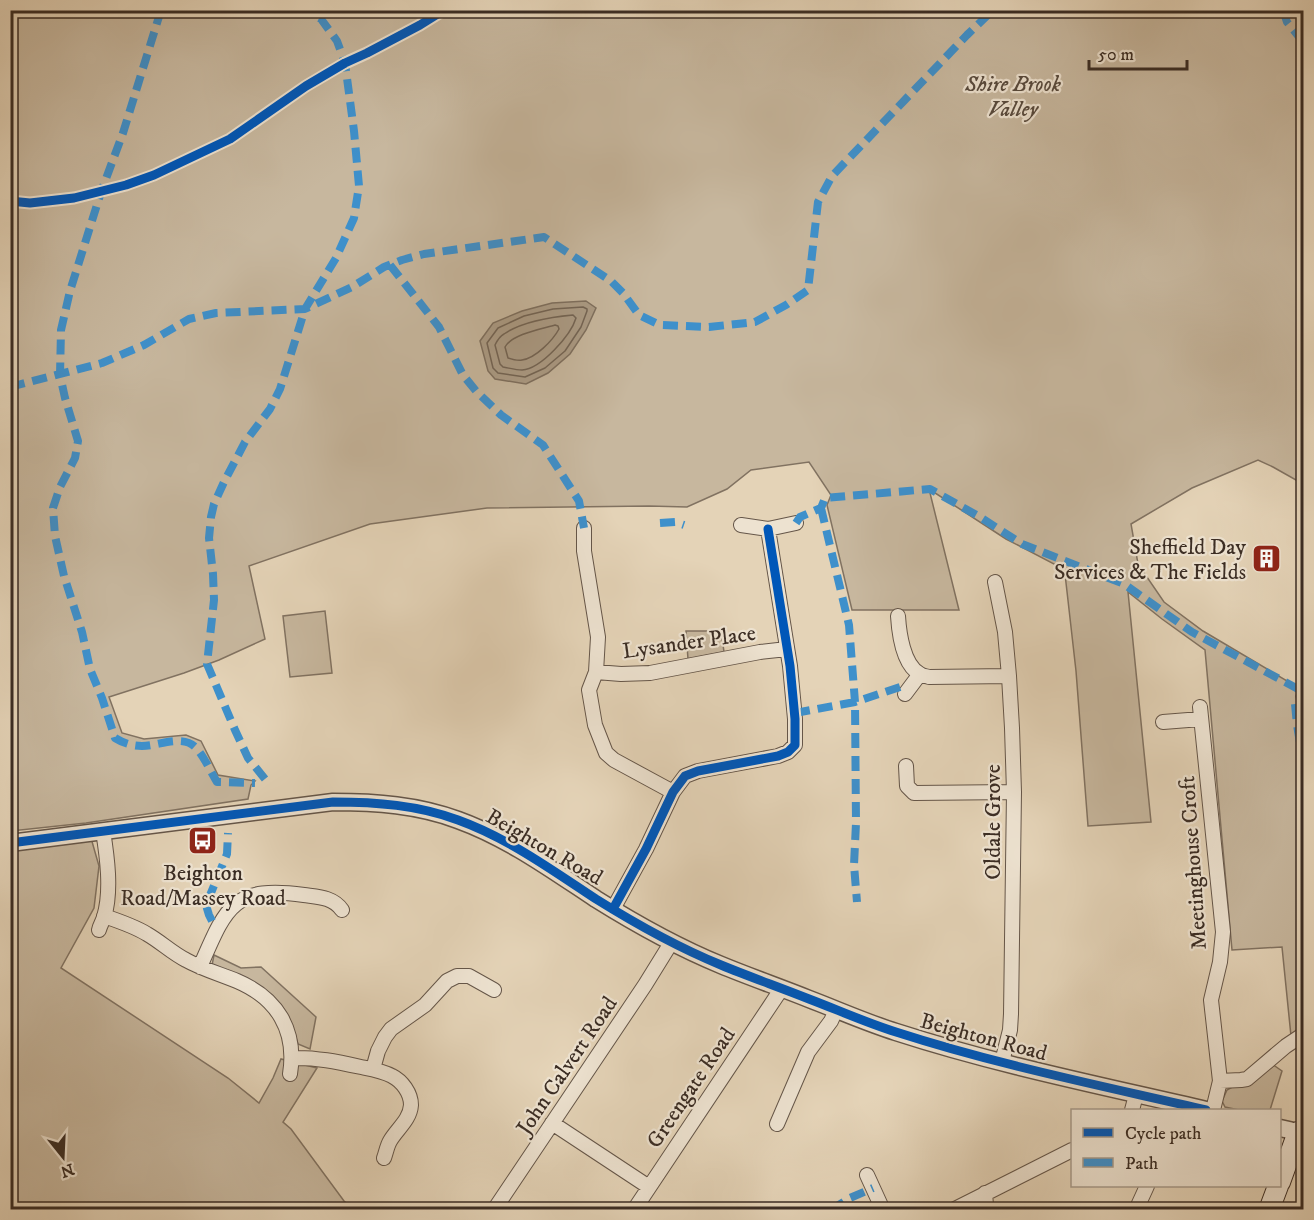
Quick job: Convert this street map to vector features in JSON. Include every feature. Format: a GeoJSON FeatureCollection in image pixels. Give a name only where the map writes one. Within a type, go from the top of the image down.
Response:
{"type":"FeatureCollection","features":[{"type":"Feature","properties":{"kind":"main road"},"geometry":{"type":"LineString","coordinates":[[1281,1177],[1294,1131]]}},
{"type":"Feature","properties":{"kind":"main road"},"geometry":{"type":"LineString","coordinates":[[1269,1209],[1278,1187]]}},
{"type":"Feature","properties":{"kind":"street"},"geometry":{"type":"LineString","coordinates":[[741,525],[768,529],[796,522]]}},
{"type":"Feature","properties":{"kind":"street"},"geometry":{"type":"LineString","coordinates":[[584,528],[584,551],[598,637],[597,672],[590,690],[595,725],[606,753],[614,760],[673,792]]}},
{"type":"Feature","properties":{"kind":"street"},"geometry":{"type":"LineString","coordinates":[[613,909],[646,849],[673,792],[685,776],[698,771],[778,756],[795,746],[795,719],[787,649],[768,529]]}},
{"type":"Feature","properties":{"kind":"street","name":"Oldale Grove"},"geometry":{"type":"LineString","coordinates":[[995,582],[1005,632],[1009,676],[1014,792],[1011,1014],[1002,1062]]}},
{"type":"Feature","properties":{"kind":"street"},"geometry":{"type":"LineString","coordinates":[[898,616],[900,637],[906,654],[914,669],[920,674],[929,677],[1009,676]]}},
{"type":"Feature","properties":{"kind":"street","name":"Lysander Place"},"geometry":{"type":"LineString","coordinates":[[597,672],[650,673],[787,649]]}},
{"type":"Feature","properties":{"kind":"street"},"geometry":{"type":"LineString","coordinates":[[905,694],[920,674]]}},
{"type":"Feature","properties":{"kind":"street","name":"Meetinghouse Croft"},"geometry":{"type":"LineString","coordinates":[[1163,722],[1201,713],[1223,932],[1220,962],[1211,1000],[1220,1081],[1213,1109]]}},
{"type":"Feature","properties":{"kind":"street"},"geometry":{"type":"LineString","coordinates":[[906,766],[907,786],[914,793],[1014,792]]}},
{"type":"Feature","properties":{"kind":"street","name":"Beighton Road"},"geometry":{"type":"LineString","coordinates":[[10,843],[333,802],[406,806],[435,812],[496,836],[636,924],[709,960],[895,1032],[1078,1082],[1134,1102],[1183,1108]]}},
{"type":"Feature","properties":{"kind":"street"},"geometry":{"type":"LineString","coordinates":[[104,831],[108,895],[101,923],[128,924],[149,934],[177,955],[200,967],[244,984],[265,997],[283,1020],[288,1033],[292,1058],[290,1074]]}},
{"type":"Feature","properties":{"kind":"street"},"geometry":{"type":"LineString","coordinates":[[200,967],[216,928],[237,903],[249,896],[265,892],[284,892],[320,897],[339,904],[342,909]]}},
{"type":"Feature","properties":{"kind":"street","name":"John Calvert Road"},"geometry":{"type":"LineString","coordinates":[[494,1209],[671,943]]}},
{"type":"Feature","properties":{"kind":"street"},"geometry":{"type":"LineString","coordinates":[[373,1070],[378,1051],[391,1029],[425,1005],[447,981],[457,976],[469,976],[494,990]]}},
{"type":"Feature","properties":{"kind":"street","name":"Greengate Road"},"geometry":{"type":"LineString","coordinates":[[634,1209],[780,988]]}},
{"type":"Feature","properties":{"kind":"street"},"geometry":{"type":"LineString","coordinates":[[777,1124],[808,1052],[831,1021],[836,1010]]}},
{"type":"Feature","properties":{"kind":"street"},"geometry":{"type":"LineString","coordinates":[[1220,1081],[1247,1079],[1304,1034]]}},
{"type":"Feature","properties":{"kind":"street"},"geometry":{"type":"LineString","coordinates":[[292,1058],[317,1059],[373,1070],[390,1074],[399,1080],[405,1087],[411,1106],[403,1125],[390,1141],[384,1158]]}},
{"type":"Feature","properties":{"kind":"street"},"geometry":{"type":"LineString","coordinates":[[552,1123],[648,1188]]}},
{"type":"Feature","properties":{"kind":"street"},"geometry":{"type":"LineString","coordinates":[[953,1209],[1071,1150]]}},
{"type":"Feature","properties":{"kind":"street"},"geometry":{"type":"LineString","coordinates":[[867,1175],[883,1209]]}},
{"type":"Feature","properties":{"kind":"street"},"geometry":{"type":"LineString","coordinates":[[1136,1209],[1146,1187]]}},
{"type":"Feature","properties":{"kind":"street"},"geometry":{"type":"LineString","coordinates":[[985,1193],[985,1209]]}},
{"type":"Feature","properties":{"kind":"green space","name":"Shire Brook Valley"},"geometry":{"type":"Polygon","coordinates":[[[10,11],[1303,11],[1303,484],[1258,460],[1192,488],[1131,524],[1138,564],[1164,602],[1203,631],[1299,688],[1297,701],[1304,701],[1303,1029],[1291,1036],[1282,947],[1232,950],[1205,650],[1128,592],[1151,822],[1088,826],[1076,671],[1065,574],[1058,566],[1006,539],[929,489],[959,610],[852,610],[827,505],[831,495],[809,462],[751,470],[727,489],[687,507],[487,508],[370,524],[249,566],[265,639],[219,660],[109,697],[122,733],[144,739],[186,735],[201,741],[218,775],[255,781],[251,785],[248,799],[86,823],[11,831],[10,11]]]}},
{"type":"Feature","properties":{"kind":"green space"},"geometry":{"type":"Polygon","coordinates":[[[325,611],[332,673],[290,677],[283,616],[325,611]]]}},
{"type":"Feature","properties":{"kind":"green space"},"geometry":{"type":"Polygon","coordinates":[[[686,631],[721,631],[724,652],[688,659],[686,631]]]}},
{"type":"Feature","properties":{"kind":"green space"},"geometry":{"type":"Polygon","coordinates":[[[91,838],[99,866],[94,908],[61,968],[228,1078],[259,1103],[281,1059],[317,1068],[283,1122],[291,1129],[344,1201],[353,1209],[11,1209],[10,847],[91,838]]]}},
{"type":"Feature","properties":{"kind":"green space"},"geometry":{"type":"Polygon","coordinates":[[[214,955],[241,968],[261,967],[316,1017],[310,1049],[298,1044],[287,1014],[274,998],[249,981],[212,965],[214,955]]]}},
{"type":"Feature","properties":{"kind":"green space"},"geometry":{"type":"Polygon","coordinates":[[[1272,1064],[1282,1071],[1270,1109],[1225,1107],[1222,1101],[1227,1090],[1272,1064]]]}},
{"type":"Feature","properties":{"kind":"water"},"geometry":{"type":"Polygon","coordinates":[[[586,301],[596,308],[586,330],[570,354],[548,373],[526,384],[495,379],[488,371],[480,341],[493,323],[522,311],[552,303],[586,301]]]}},
{"type":"Feature","properties":{"kind":"marked path"},"geometry":{"type":"LineString","coordinates":[[161,10],[70,291],[61,330],[60,375],[78,441],[75,458],[60,487],[53,508],[55,536],[90,669],[115,738],[138,746],[178,741],[192,744],[217,782],[255,783]]}},
{"type":"Feature","properties":{"kind":"marked path"},"geometry":{"type":"LineString","coordinates":[[265,779],[248,758],[207,664],[214,600],[209,538],[214,504],[245,442],[270,409],[280,389],[305,309],[336,258],[354,218],[359,186],[345,63],[337,41],[321,19],[305,10]]}},
{"type":"Feature","properties":{"kind":"marked path"},"geometry":{"type":"LineString","coordinates":[[10,387],[102,363],[144,345],[189,319],[216,313],[305,309],[352,287],[384,267],[402,260],[424,254],[544,237],[611,281],[639,315],[660,325],[709,327],[755,322],[808,290],[818,202],[832,176],[993,10]]}},
{"type":"Feature","properties":{"kind":"marked path"},"geometry":{"type":"LineString","coordinates":[[1283,10],[1287,22],[1304,43]]}},
{"type":"Feature","properties":{"kind":"marked path"},"geometry":{"type":"LineString","coordinates":[[390,265],[439,327],[463,375],[476,391],[501,415],[543,445],[579,501],[584,528]]}},
{"type":"Feature","properties":{"kind":"marked path"},"geometry":{"type":"LineString","coordinates":[[796,523],[800,517],[821,508],[825,498],[930,489],[1022,544],[1124,584],[1192,632],[1304,691]]}},
{"type":"Feature","properties":{"kind":"marked path"},"geometry":{"type":"LineString","coordinates":[[821,508],[849,625],[855,702],[903,686]]}},
{"type":"Feature","properties":{"kind":"marked path"},"geometry":{"type":"LineString","coordinates":[[660,523],[675,522],[684,525]]}},
{"type":"Feature","properties":{"kind":"marked path"},"geometry":{"type":"LineString","coordinates":[[795,713],[855,702],[854,865],[857,902]]}},
{"type":"Feature","properties":{"kind":"marked path"},"geometry":{"type":"LineString","coordinates":[[1295,704],[1304,767]]}},
{"type":"Feature","properties":{"kind":"marked path"},"geometry":{"type":"LineString","coordinates":[[212,921],[206,905],[227,854],[228,833]]}},
{"type":"Feature","properties":{"kind":"marked path"},"geometry":{"type":"LineString","coordinates":[[831,1210],[850,1198],[873,1188]]}},
{"type":"Feature","properties":{"kind":"cycle path"},"geometry":{"type":"LineString","coordinates":[[10,201],[30,203],[74,198],[126,185],[154,175],[230,139],[306,86],[444,10]]}},
{"type":"Feature","properties":{"kind":"cycle path"},"geometry":{"type":"LineString","coordinates":[[613,909],[646,849],[673,792],[685,776],[698,771],[778,756],[788,752],[795,745],[790,666],[768,529]]}},
{"type":"Feature","properties":{"kind":"cycle path"},"geometry":{"type":"LineString","coordinates":[[10,843],[333,802],[381,804],[428,811],[476,827],[512,845],[611,908],[689,951],[863,1021],[973,1055],[1202,1109]]}},
{"type":"Feature","properties":{"kind":"place","name":"Sheffield Day Services & The Fields"},"geometry":{"type":"Point","coordinates":[1267,559]}},
{"type":"Feature","properties":{"kind":"place","name":"Beighton Road/Massey Road"},"geometry":{"type":"Point","coordinates":[203,840]}}]}
